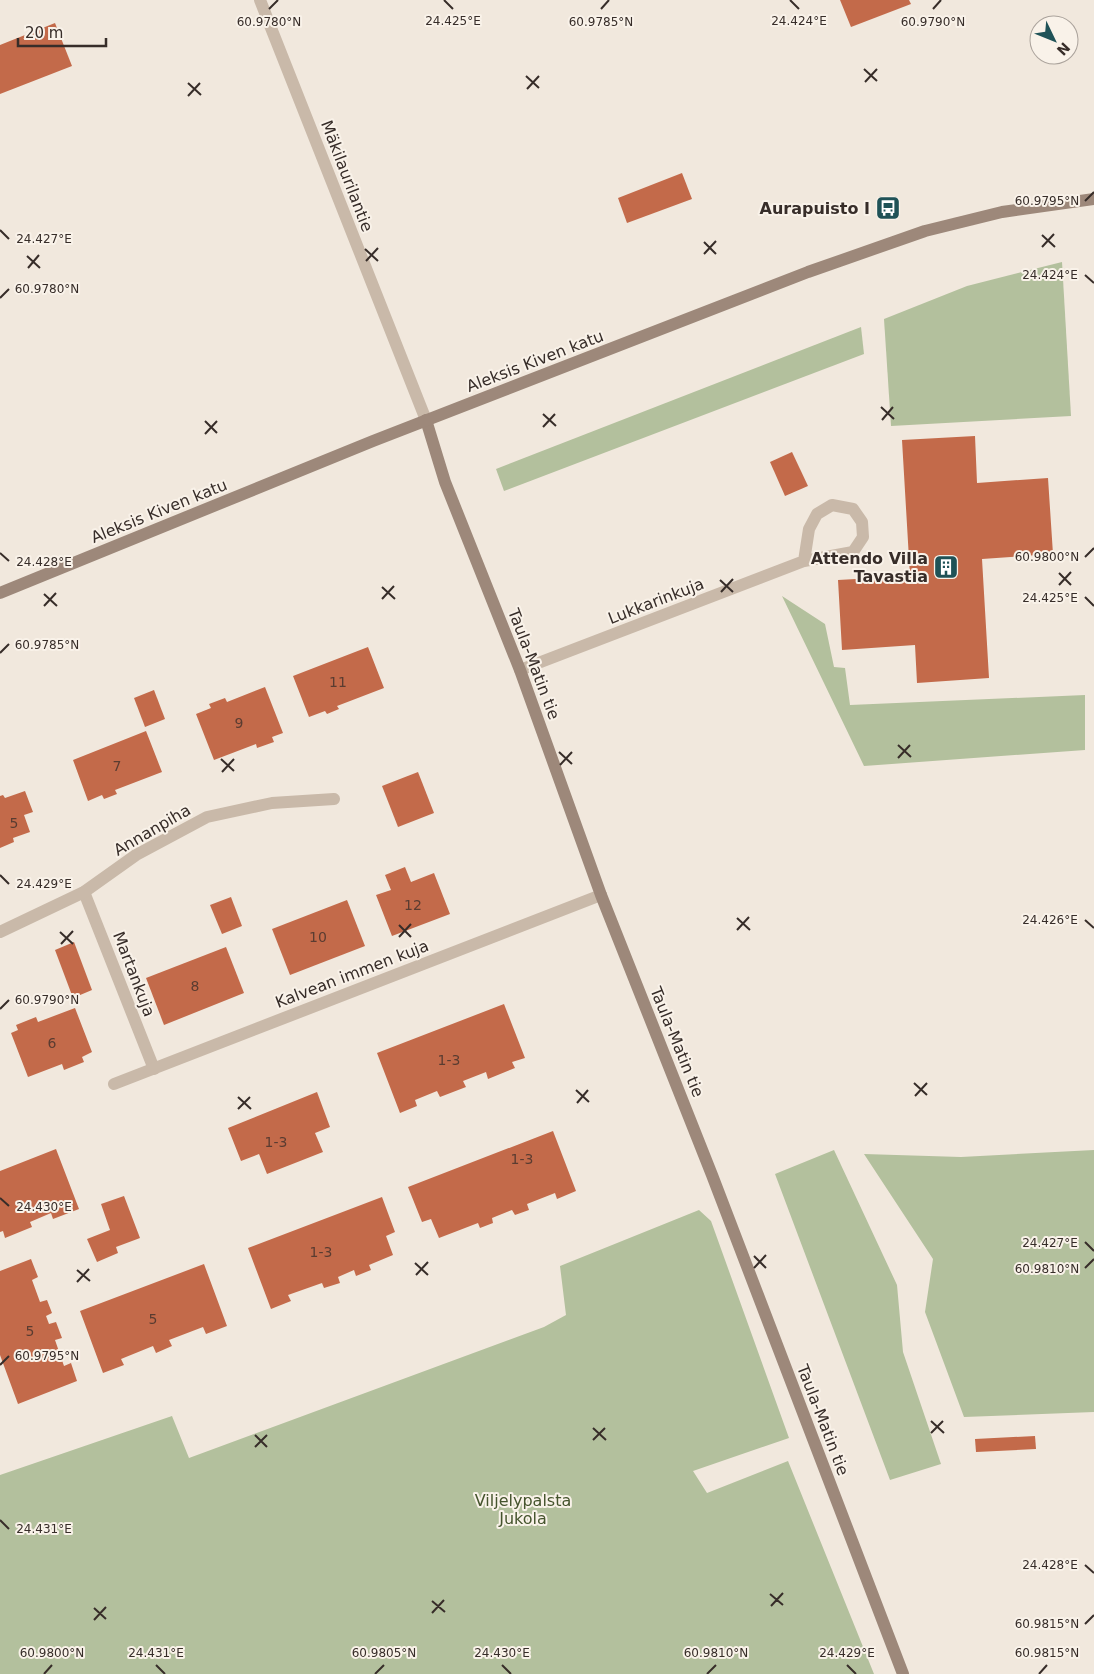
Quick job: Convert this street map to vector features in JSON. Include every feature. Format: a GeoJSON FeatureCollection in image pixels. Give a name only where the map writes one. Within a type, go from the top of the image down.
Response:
{"type":"FeatureCollection","features":[{"type":"Feature","properties":{"kind":"street","name":"Mäkilaurilantie"},"geometry":{"type":"LineString","coordinates":[[260,0],[426,420]]}},
{"type":"Feature","properties":{"kind":"street","name":"Aleksis Kiven katu"},"geometry":{"type":"LineString","coordinates":[[0,594],[426,420],[808,272],[925,231],[1002,212],[1094,199]]}},
{"type":"Feature","properties":{"kind":"street","name":"Taula-Matin tie"},"geometry":{"type":"LineString","coordinates":[[426,420],[445,482],[520,670],[601,895],[712,1175],[903,1674]]}},
{"type":"Feature","properties":{"kind":"street","name":"Lukkarinkuja"},"geometry":{"type":"LineString","coordinates":[[520,670],[804,561],[852,552],[863,537],[862,522],[853,509],[832,505],[817,514],[808,529],[804,561]]}},
{"type":"Feature","properties":{"kind":"street","name":"Annanpiha"},"geometry":{"type":"LineString","coordinates":[[0,932],[84,892],[136,856],[207,817],[272,803],[334,799]]}},
{"type":"Feature","properties":{"kind":"street","name":"Martankuja"},"geometry":{"type":"LineString","coordinates":[[84,892],[154,1069]]}},
{"type":"Feature","properties":{"kind":"street","name":"Kalvean immen kuja"},"geometry":{"type":"LineString","coordinates":[[114,1084],[601,895]]}},
{"type":"Feature","properties":{"kind":"green space"},"geometry":{"type":"Polygon","coordinates":[[[1062,262],[1071,416],[891,426],[884,319],[967,286],[1062,262]]]}},
{"type":"Feature","properties":{"kind":"green space"},"geometry":{"type":"Polygon","coordinates":[[[861,327],[864,354],[504,491],[496,469],[861,327]]]}},
{"type":"Feature","properties":{"kind":"green space"},"geometry":{"type":"Polygon","coordinates":[[[782,596],[825,624],[834,667],[845,668],[850,705],[1085,695],[1085,750],[864,766],[782,596]]]}},
{"type":"Feature","properties":{"kind":"green space"},"geometry":{"type":"Polygon","coordinates":[[[834,1150],[897,1285],[903,1352],[941,1464],[890,1480],[775,1174],[834,1150]]]}},
{"type":"Feature","properties":{"kind":"green space"},"geometry":{"type":"Polygon","coordinates":[[[1094,1150],[1094,1412],[964,1417],[925,1312],[933,1259],[864,1154],[961,1157],[1094,1150]]]}},
{"type":"Feature","properties":{"kind":"green space","name":"Viljelypalsta Jukola"},"geometry":{"type":"Polygon","coordinates":[[[699,1210],[711,1221],[789,1438],[693,1471],[707,1493],[788,1461],[874,1674],[0,1674],[0,1475],[172,1416],[189,1458],[544,1327],[566,1315],[560,1266],[699,1210]]]}},
{"type":"Feature","properties":{"kind":"building"},"geometry":{"type":"Polygon","coordinates":[[[840,0],[909,0],[911,4],[851,27],[840,0]]]}},
{"type":"Feature","properties":{"kind":"building"},"geometry":{"type":"Polygon","coordinates":[[[55,23],[72,66],[0,94],[0,45],[55,23]]]}},
{"type":"Feature","properties":{"kind":"building"},"geometry":{"type":"Polygon","coordinates":[[[682,173],[692,199],[627,223],[618,198],[682,173]]]}},
{"type":"Feature","properties":{"kind":"building","name":"Attendo Villa Tavastia"},"geometry":{"type":"Polygon","coordinates":[[[975,436],[977,483],[1048,478],[1053,554],[982,559],[989,678],[917,683],[915,645],[842,650],[838,580],[910,576],[902,440],[975,436]]]}},
{"type":"Feature","properties":{"kind":"building"},"geometry":{"type":"Polygon","coordinates":[[[792,452],[808,486],[785,496],[770,462],[792,452]]]}},
{"type":"Feature","properties":{"kind":"building"},"geometry":{"type":"Polygon","coordinates":[[[368,647],[384,688],[337,706],[339,709],[327,714],[325,711],[309,717],[293,676],[368,647]]]}},
{"type":"Feature","properties":{"kind":"building"},"geometry":{"type":"Polygon","coordinates":[[[265,687],[283,733],[272,737],[274,742],[257,748],[256,744],[214,760],[196,714],[211,708],[209,704],[225,698],[227,702],[265,687]]]}},
{"type":"Feature","properties":{"kind":"building"},"geometry":{"type":"Polygon","coordinates":[[[154,690],[165,719],[145,727],[134,698],[154,690]]]}},
{"type":"Feature","properties":{"kind":"building"},"geometry":{"type":"Polygon","coordinates":[[[146,731],[162,772],[115,790],[117,794],[104,799],[102,795],[88,801],[73,760],[146,731]]]}},
{"type":"Feature","properties":{"kind":"building"},"geometry":{"type":"Polygon","coordinates":[[[418,772],[434,813],[398,827],[382,786],[418,772]]]}},
{"type":"Feature","properties":{"kind":"building"},"geometry":{"type":"Polygon","coordinates":[[[25,791],[33,812],[24,815],[30,832],[13,838],[14,842],[0,848],[0,796],[3,795],[5,798],[25,791]]]}},
{"type":"Feature","properties":{"kind":"building"},"geometry":{"type":"Polygon","coordinates":[[[405,867],[411,882],[434,873],[450,914],[392,936],[376,895],[391,890],[385,875],[405,867]]]}},
{"type":"Feature","properties":{"kind":"building"},"geometry":{"type":"Polygon","coordinates":[[[231,897],[242,926],[222,934],[210,905],[231,897]]]}},
{"type":"Feature","properties":{"kind":"building"},"geometry":{"type":"Polygon","coordinates":[[[347,900],[365,946],[290,975],[272,929],[347,900]]]}},
{"type":"Feature","properties":{"kind":"building"},"geometry":{"type":"Polygon","coordinates":[[[74,942],[92,990],[73,998],[55,950],[74,942]]]}},
{"type":"Feature","properties":{"kind":"building"},"geometry":{"type":"Polygon","coordinates":[[[226,947],[244,993],[164,1025],[146,978],[226,947]]]}},
{"type":"Feature","properties":{"kind":"building"},"geometry":{"type":"Polygon","coordinates":[[[504,1004],[525,1058],[512,1062],[515,1068],[488,1079],[486,1072],[463,1081],[466,1087],[440,1097],[437,1091],[415,1100],[417,1106],[400,1113],[377,1053],[504,1004]]]}},
{"type":"Feature","properties":{"kind":"building"},"geometry":{"type":"Polygon","coordinates":[[[75,1008],[92,1052],[82,1057],[84,1062],[64,1070],[62,1064],[28,1077],[11,1033],[18,1030],[16,1025],[36,1017],[38,1022],[75,1008]]]}},
{"type":"Feature","properties":{"kind":"building"},"geometry":{"type":"Polygon","coordinates":[[[317,1092],[330,1127],[315,1133],[323,1152],[267,1174],[259,1154],[241,1161],[228,1128],[317,1092]]]}},
{"type":"Feature","properties":{"kind":"building"},"geometry":{"type":"Polygon","coordinates":[[[553,1131],[576,1191],[557,1199],[555,1193],[527,1204],[529,1210],[515,1215],[512,1210],[492,1218],[493,1223],[480,1228],[478,1223],[439,1238],[431,1219],[422,1222],[408,1187],[553,1131]]]}},
{"type":"Feature","properties":{"kind":"building"},"geometry":{"type":"Polygon","coordinates":[[[56,1149],[79,1209],[53,1219],[51,1213],[30,1222],[32,1227],[5,1238],[3,1231],[0,1232],[0,1171],[56,1149]]]}},
{"type":"Feature","properties":{"kind":"building"},"geometry":{"type":"Polygon","coordinates":[[[124,1196],[140,1238],[116,1247],[118,1253],[97,1262],[87,1239],[110,1230],[101,1204],[124,1196]]]}},
{"type":"Feature","properties":{"kind":"building"},"geometry":{"type":"Polygon","coordinates":[[[382,1197],[395,1232],[386,1236],[393,1255],[369,1265],[371,1270],[356,1276],[354,1270],[338,1277],[340,1283],[324,1288],[322,1283],[288,1295],[291,1301],[271,1309],[248,1248],[382,1197]]]}},
{"type":"Feature","properties":{"kind":"building"},"geometry":{"type":"Polygon","coordinates":[[[31,1259],[38,1277],[32,1280],[40,1302],[47,1300],[52,1313],[46,1316],[49,1324],[56,1322],[62,1338],[55,1340],[64,1366],[71,1363],[77,1381],[18,1404],[0,1355],[0,1271],[31,1259]]]}},
{"type":"Feature","properties":{"kind":"building"},"geometry":{"type":"Polygon","coordinates":[[[204,1264],[227,1326],[206,1334],[203,1327],[169,1340],[172,1346],[156,1353],[153,1346],[121,1359],[124,1365],[103,1373],[80,1311],[204,1264]]]}},
{"type":"Feature","properties":{"kind":"building"},"geometry":{"type":"Polygon","coordinates":[[[1035,1436],[1036,1449],[976,1452],[975,1439],[1035,1436]]]}},
{"type":"Feature","properties":{"kind":"place","name":"Aurapuisto I"},"geometry":{"type":"Point","coordinates":[888,208]}},
{"type":"Feature","properties":{"kind":"place","name":"Attendo Villa Tavastia"},"geometry":{"type":"Point","coordinates":[946,567]}}]}
